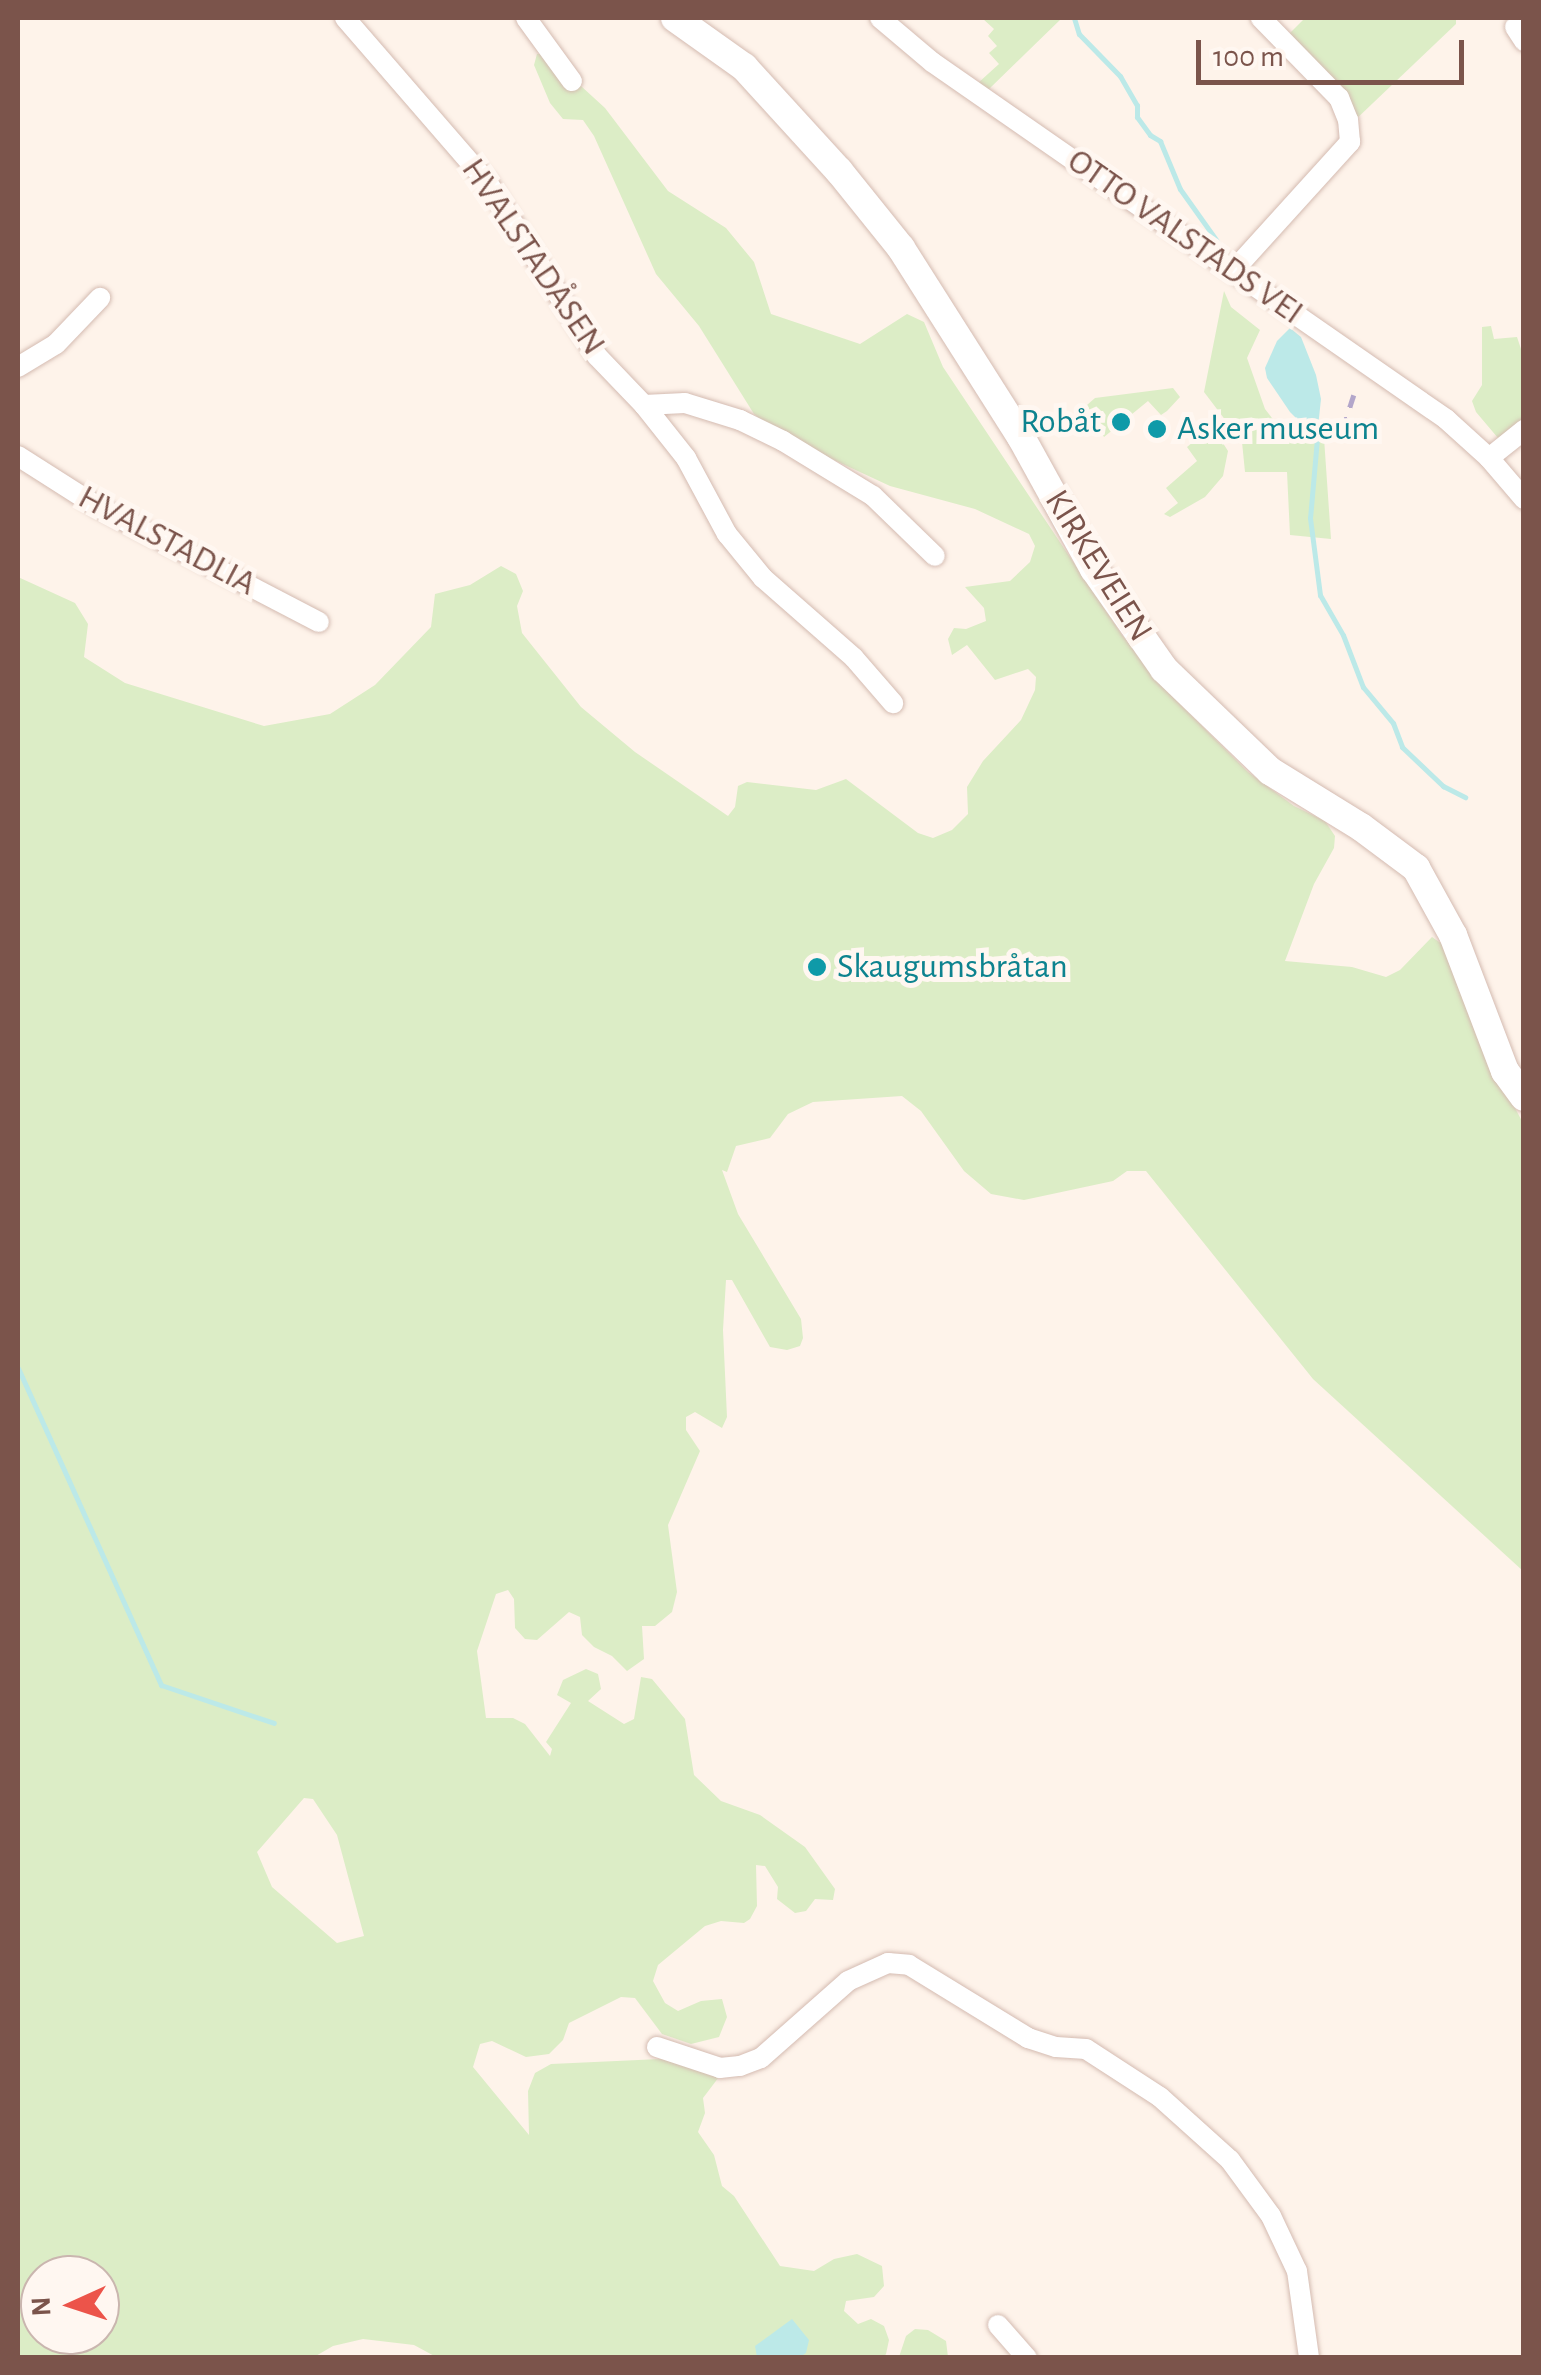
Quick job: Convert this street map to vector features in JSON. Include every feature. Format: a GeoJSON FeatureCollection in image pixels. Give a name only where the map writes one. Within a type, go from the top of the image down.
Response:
{"type":"FeatureCollection","features":[{"type":"Feature","properties":{"kind":"main road","name":"KIRKEVEIEN"},"geometry":{"type":"LineString","coordinates":[[675,18],[744,67],[839,170],[901,248],[1021,438],[1094,569],[1164,668],[1270,771],[1361,827],[1416,868],[1453,936],[1505,1070],[1524,1097]]}},
{"type":"Feature","properties":{"kind":"street","name":"HVALSTADÅSEN"},"geometry":{"type":"LineString","coordinates":[[345,18],[488,183],[578,330],[686,458],[728,534],[751,564],[854,658],[892,703]]}},
{"type":"Feature","properties":{"kind":"street"},"geometry":{"type":"LineString","coordinates":[[526,18],[572,82]]}},
{"type":"Feature","properties":{"kind":"street","name":"OTTO VALSTADS VEI"},"geometry":{"type":"LineString","coordinates":[[880,18],[946,71],[1446,419],[1489,458],[1524,499]]}},
{"type":"Feature","properties":{"kind":"street"},"geometry":{"type":"LineString","coordinates":[[1234,270],[1350,142],[1338,98],[1262,18]]}},
{"type":"Feature","properties":{"kind":"street"},"geometry":{"type":"LineString","coordinates":[[18,367],[56,344],[100,298]]}},
{"type":"Feature","properties":{"kind":"street"},"geometry":{"type":"LineString","coordinates":[[644,405],[685,404],[740,420],[783,441],[873,496],[935,556]]}},
{"type":"Feature","properties":{"kind":"street"},"geometry":{"type":"LineString","coordinates":[[1489,458],[1524,430]]}},
{"type":"Feature","properties":{"kind":"street","name":"HVALSTADLIA"},"geometry":{"type":"LineString","coordinates":[[18,456],[98,508],[319,622]]}},
{"type":"Feature","properties":{"kind":"street"},"geometry":{"type":"LineString","coordinates":[[658,2047],[720,2068],[740,2066],[761,2058],[848,1981],[888,1963],[910,1965],[1028,2038],[1056,2048],[1086,2049],[1160,2096],[1230,2160],[1271,2216],[1297,2271],[1309,2358]]}},
{"type":"Feature","properties":{"kind":"street"},"geometry":{"type":"LineString","coordinates":[[998,2325],[1027,2358]]}},
{"type":"Feature","properties":{"kind":"green space"},"geometry":{"type":"Polygon","coordinates":[[[982,18],[1062,18],[988,90],[978,83],[999,64],[989,53],[997,46],[988,36],[994,29],[982,18]]]}},
{"type":"Feature","properties":{"kind":"green space"},"geometry":{"type":"Polygon","coordinates":[[[1305,18],[1456,18],[1456,24],[1352,123],[1284,39],[1305,18]]]}},
{"type":"Feature","properties":{"kind":"green space"},"geometry":{"type":"Polygon","coordinates":[[[537,54],[546,54],[605,108],[668,191],[726,228],[754,262],[771,314],[860,344],[907,314],[924,322],[943,367],[1122,635],[1161,685],[1248,772],[1294,806],[1325,821],[1335,836],[1334,848],[1314,884],[1285,961],[1352,967],[1386,977],[1400,970],[1432,937],[1442,944],[1460,980],[1476,1035],[1523,1123],[1523,1571],[1313,1379],[1146,1171],[1127,1171],[1113,1181],[1024,1200],[991,1194],[964,1171],[921,1111],[902,1096],[813,1102],[788,1114],[770,1138],[736,1146],[727,1172],[722,1170],[738,1214],[801,1319],[803,1338],[800,1346],[787,1350],[770,1347],[732,1280],[726,1280],[723,1330],[727,1417],[722,1428],[695,1412],[686,1417],[686,1430],[700,1451],[668,1525],[677,1592],[672,1612],[655,1626],[642,1626],[644,1659],[627,1671],[582,1635],[580,1617],[569,1612],[537,1640],[525,1639],[515,1628],[514,1599],[508,1590],[496,1594],[477,1651],[486,1718],[513,1718],[525,1724],[550,1756],[552,1749],[546,1742],[571,1703],[557,1695],[563,1680],[586,1669],[598,1674],[601,1689],[588,1701],[624,1724],[634,1719],[641,1677],[652,1679],[685,1719],[694,1775],[721,1801],[760,1815],[805,1847],[835,1889],[833,1900],[815,1899],[806,1911],[795,1913],[777,1899],[778,1887],[765,1866],[756,1865],[757,1906],[750,1919],[744,1923],[721,1921],[705,1926],[658,1965],[653,1981],[665,2003],[678,2011],[701,2001],[722,1999],[727,2017],[719,2037],[691,2044],[662,2034],[635,1998],[621,1997],[569,2023],[563,2040],[549,2054],[526,2057],[492,2041],[480,2044],[473,2067],[529,2135],[528,2091],[535,2073],[551,2064],[660,2059],[708,2069],[719,2077],[703,2098],[705,2113],[698,2132],[714,2155],[722,2186],[734,2196],[780,2266],[814,2271],[834,2259],[857,2254],[882,2266],[884,2286],[874,2297],[846,2301],[844,2311],[858,2324],[871,2319],[884,2326],[889,2340],[886,2354],[883,2358],[438,2358],[414,2345],[363,2339],[333,2346],[314,2357],[18,2358],[18,577],[75,603],[88,624],[84,657],[125,683],[264,726],[330,714],[375,685],[431,627],[435,594],[470,585],[501,566],[516,574],[523,591],[517,606],[522,633],[581,707],[635,752],[728,816],[735,807],[738,786],[747,782],[816,790],[846,779],[918,833],[933,838],[952,830],[968,814],[967,787],[983,761],[1021,720],[1035,690],[1036,677],[1028,669],[995,680],[967,645],[952,655],[948,639],[954,628],[966,629],[986,621],[984,608],[965,587],[1010,581],[1030,562],[1035,546],[1029,534],[975,509],[890,486],[776,433],[754,414],[699,326],[656,274],[594,136],[583,120],[563,119],[550,103],[534,65],[537,54]],[[304,1798],[257,1852],[272,1887],[337,1943],[364,1936],[337,1835],[313,1799],[304,1798]]]}},
{"type":"Feature","properties":{"kind":"green space"},"geometry":{"type":"Polygon","coordinates":[[[1224,291],[1231,307],[1260,330],[1247,358],[1265,409],[1290,441],[1324,438],[1331,539],[1290,535],[1287,472],[1245,472],[1242,442],[1204,392],[1224,291]]]}},
{"type":"Feature","properties":{"kind":"green space"},"geometry":{"type":"Polygon","coordinates":[[[1491,326],[1494,339],[1517,337],[1523,355],[1523,419],[1498,438],[1476,412],[1472,401],[1482,385],[1482,327],[1491,326]]]}},
{"type":"Feature","properties":{"kind":"green space"},"geometry":{"type":"Polygon","coordinates":[[[1173,388],[1180,397],[1167,411],[1161,415],[1148,401],[1104,437],[1087,405],[1095,398],[1173,388]]]}},
{"type":"Feature","properties":{"kind":"green space"},"geometry":{"type":"Polygon","coordinates":[[[1212,426],[1228,451],[1223,476],[1205,497],[1170,517],[1164,514],[1178,503],[1166,488],[1197,461],[1187,447],[1212,426]]]}},
{"type":"Feature","properties":{"kind":"green space"},"geometry":{"type":"Polygon","coordinates":[[[915,2329],[928,2330],[946,2341],[948,2357],[899,2357],[906,2336],[915,2329]]]}},
{"type":"Feature","properties":{"kind":"water"},"geometry":{"type":"Polygon","coordinates":[[[1290,328],[1301,337],[1316,375],[1321,399],[1318,427],[1307,429],[1267,378],[1265,368],[1277,341],[1290,328]]]}},
{"type":"Feature","properties":{"kind":"water"},"geometry":{"type":"Polygon","coordinates":[[[792,2319],[809,2340],[806,2353],[800,2357],[757,2357],[755,2346],[792,2319]]]}},
{"type":"Feature","properties":{"kind":"waterway"},"geometry":{"type":"LineString","coordinates":[[1074,18],[1079,34],[1120,76],[1137,105],[1137,117],[1150,135],[1160,141],[1180,189],[1217,241]]}},
{"type":"Feature","properties":{"kind":"waterway"},"geometry":{"type":"LineString","coordinates":[[1318,427],[1310,518],[1320,595],[1343,635],[1363,687],[1393,723],[1402,747],[1443,786],[1465,797]]}},
{"type":"Feature","properties":{"kind":"waterway"},"geometry":{"type":"LineString","coordinates":[[18,1368],[161,1685],[274,1723]]}},
{"type":"Feature","properties":{"kind":"railway"},"geometry":{"type":"LineString","coordinates":[[1342,431],[1354,395]]}},
{"type":"Feature","properties":{"kind":"place","name":"Robåt"},"geometry":{"type":"Point","coordinates":[1121,422]}},
{"type":"Feature","properties":{"kind":"place","name":"Asker museum"},"geometry":{"type":"Point","coordinates":[1157,429]}},
{"type":"Feature","properties":{"kind":"place","name":"Skaugumsbråtan"},"geometry":{"type":"Point","coordinates":[817,967]}}]}
